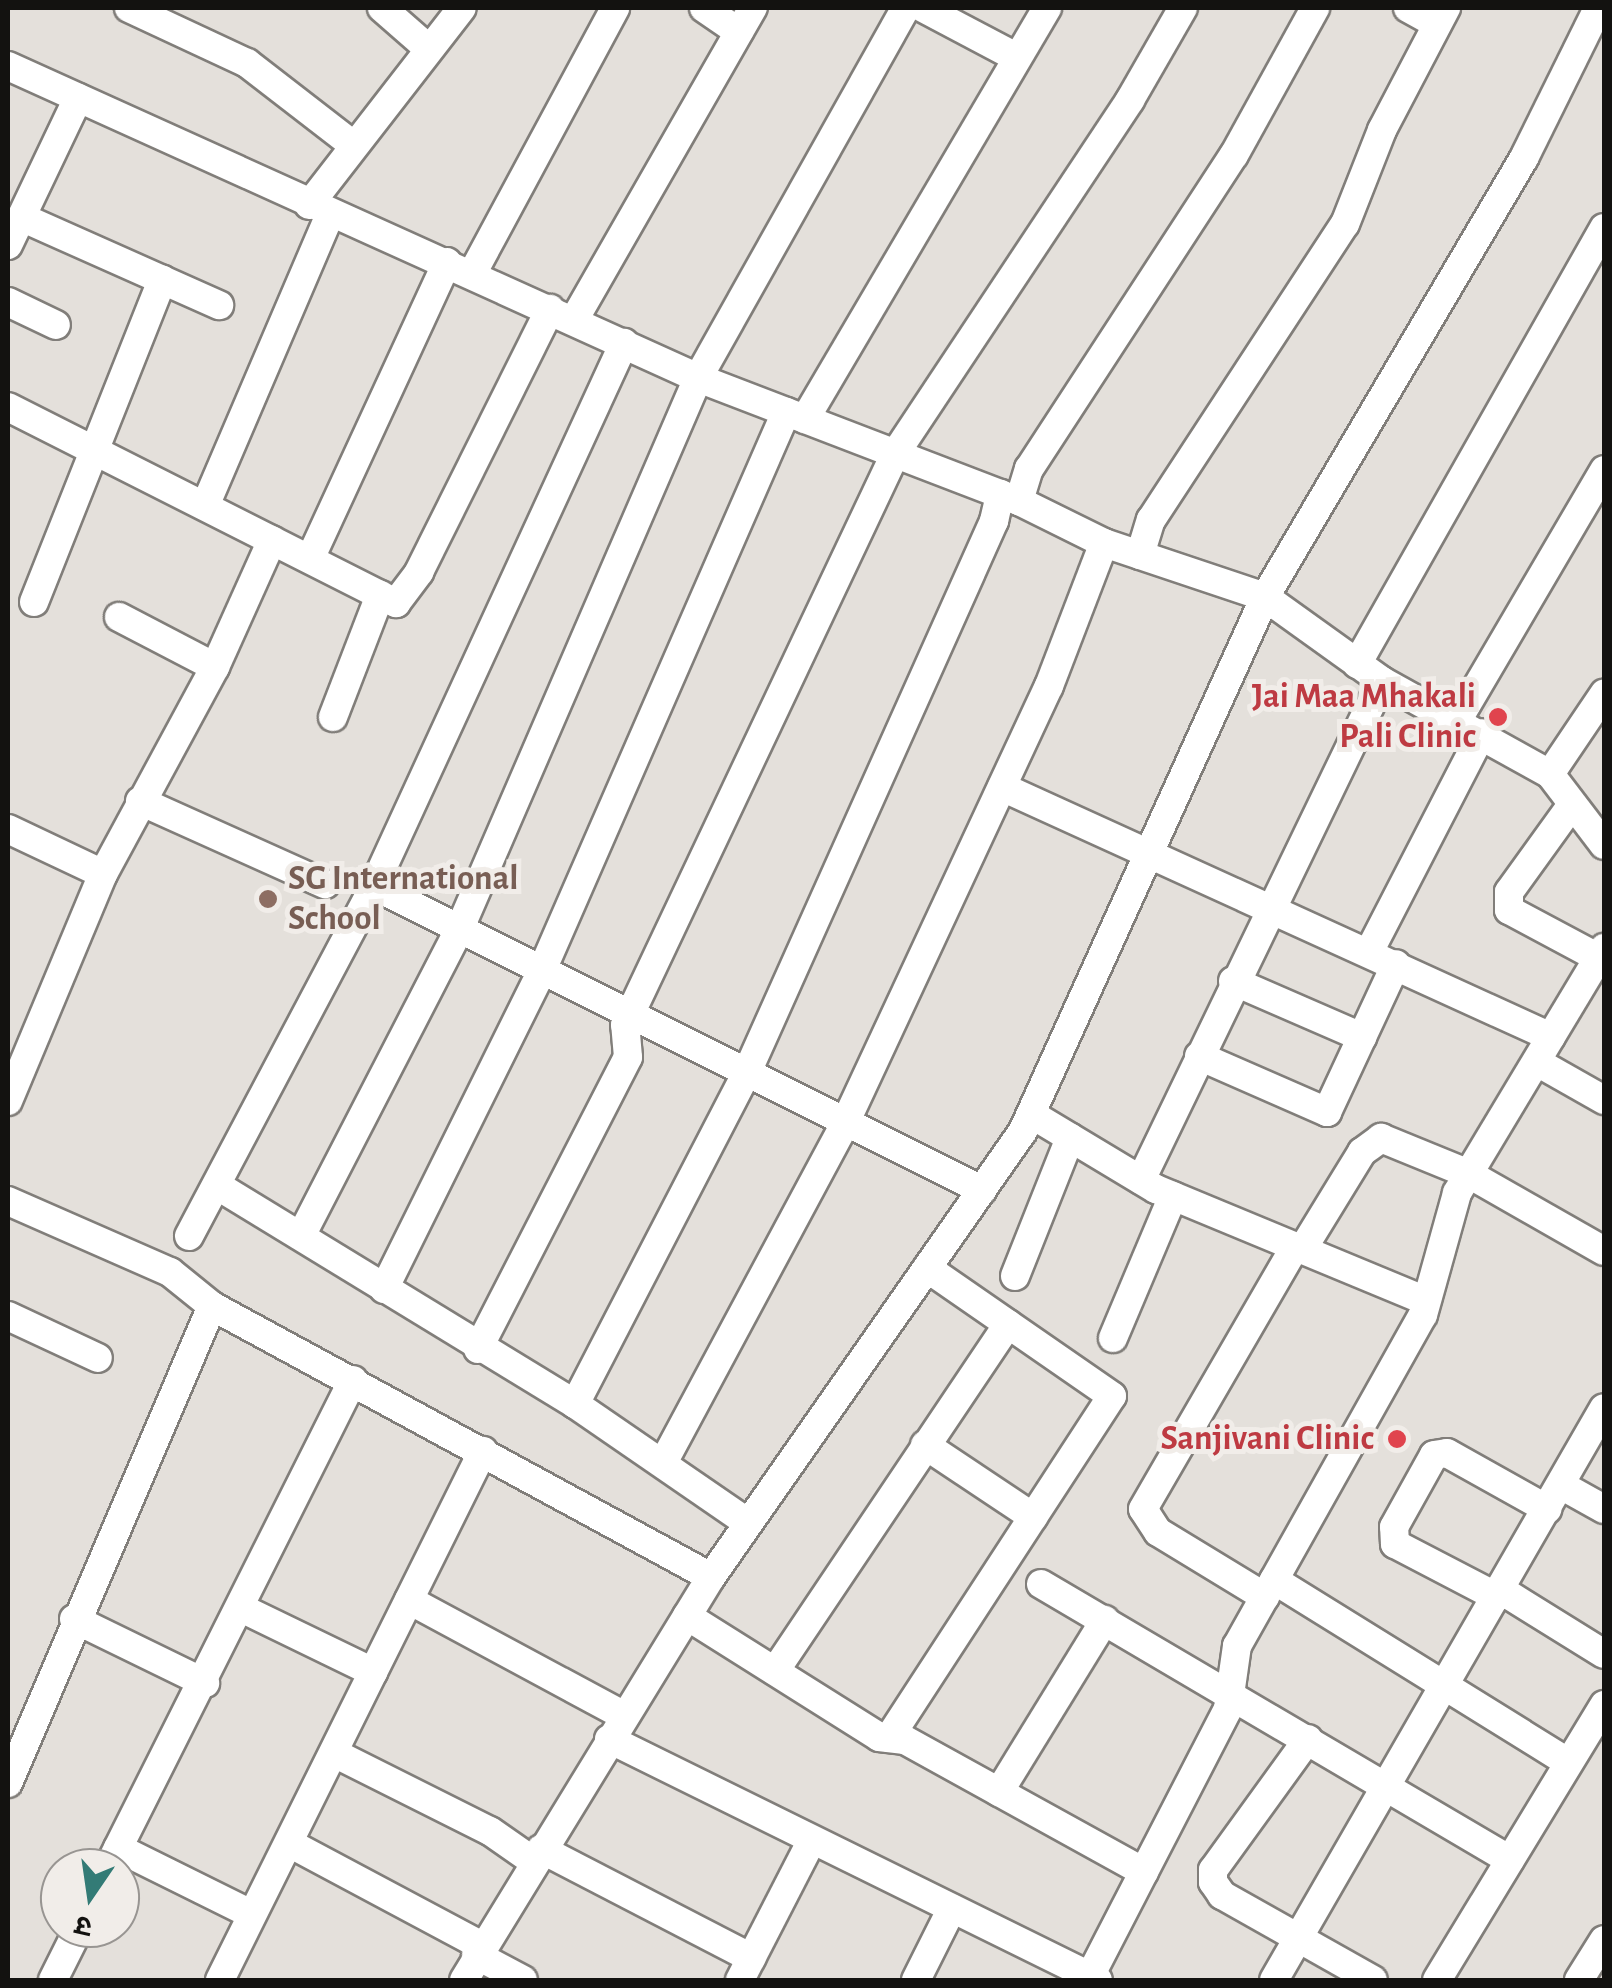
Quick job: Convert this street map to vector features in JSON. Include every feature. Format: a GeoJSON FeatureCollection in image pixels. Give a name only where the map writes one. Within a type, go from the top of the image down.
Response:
{"type":"FeatureCollection","features":[{"type":"Feature","properties":{"kind":"street"},"geometry":{"type":"LineString","coordinates":[[129,8],[162,14],[247,63],[354,145]]}},
{"type":"Feature","properties":{"kind":"street"},"geometry":{"type":"LineString","coordinates":[[382,8],[429,49]]}},
{"type":"Feature","properties":{"kind":"street"},"geometry":{"type":"LineString","coordinates":[[205,506],[320,210],[354,145],[462,8]]}},
{"type":"Feature","properties":{"kind":"street"},"geometry":{"type":"LineString","coordinates":[[310,560],[459,268],[615,8]]}},
{"type":"Feature","properties":{"kind":"street"},"geometry":{"type":"LineString","coordinates":[[10,415],[90,448],[396,603],[418,572],[562,314],[746,20],[704,8]]}},
{"type":"Feature","properties":{"kind":"street"},"geometry":{"type":"LineString","coordinates":[[301,1236],[460,928],[698,378],[906,8]]}},
{"type":"Feature","properties":{"kind":"street"},"geometry":{"type":"LineString","coordinates":[[924,8],[1016,57]]}},
{"type":"Feature","properties":{"kind":"street"},"geometry":{"type":"LineString","coordinates":[[384,1289],[543,968],[796,415],[1046,8]]}},
{"type":"Feature","properties":{"kind":"street"},"geometry":{"type":"LineString","coordinates":[[478,1349],[628,1056],[626,1026],[895,454],[1130,100],[1183,8]]}},
{"type":"Feature","properties":{"kind":"street"},"geometry":{"type":"LineString","coordinates":[[575,1404],[748,1070],[994,520],[1234,154],[1314,8]]}},
{"type":"Feature","properties":{"kind":"street"},"geometry":{"type":"LineString","coordinates":[[1140,555],[1151,520],[1345,224],[1382,130],[1442,16],[1408,8]]}},
{"type":"Feature","properties":{"kind":"street"},"geometry":{"type":"LineString","coordinates":[[473,1960],[711,1577],[1031,1114],[1265,597],[1524,158],[1598,8]]}},
{"type":"Feature","properties":{"kind":"street"},"geometry":{"type":"LineString","coordinates":[[8,66],[698,378],[1009,498],[1104,543],[1265,597],[1382,681],[1550,774],[1604,845]]}},
{"type":"Feature","properties":{"kind":"street"},"geometry":{"type":"LineString","coordinates":[[8,245],[78,98]]}},
{"type":"Feature","properties":{"kind":"street"},"geometry":{"type":"LineString","coordinates":[[21,218],[220,305]]}},
{"type":"Feature","properties":{"kind":"street"},"geometry":{"type":"LineString","coordinates":[[1357,664],[1604,228]]}},
{"type":"Feature","properties":{"kind":"street"},"geometry":{"type":"LineString","coordinates":[[34,602],[90,448],[162,280]]}},
{"type":"Feature","properties":{"kind":"street"},"geometry":{"type":"LineString","coordinates":[[8,302],[56,325]]}},
{"type":"Feature","properties":{"kind":"street"},"geometry":{"type":"LineString","coordinates":[[189,1236],[374,886],[624,343]]}},
{"type":"Feature","properties":{"kind":"street"},"geometry":{"type":"LineString","coordinates":[[1369,952],[1469,727],[1604,470]]}},
{"type":"Feature","properties":{"kind":"street"},"geometry":{"type":"LineString","coordinates":[[8,1096],[102,874],[215,667],[272,540]]}},
{"type":"Feature","properties":{"kind":"street"},"geometry":{"type":"LineString","coordinates":[[663,1462],[846,1121],[1002,787],[1104,543]]}},
{"type":"Feature","properties":{"kind":"street"},"geometry":{"type":"LineString","coordinates":[[333,717],[380,595]]}},
{"type":"Feature","properties":{"kind":"street"},"geometry":{"type":"LineString","coordinates":[[119,618],[215,667]]}},
{"type":"Feature","properties":{"kind":"street"},"geometry":{"type":"LineString","coordinates":[[1141,1180],[1269,904],[1382,681]]}},
{"type":"Feature","properties":{"kind":"street"},"geometry":{"type":"LineString","coordinates":[[1550,774],[1604,694]]}},
{"type":"Feature","properties":{"kind":"street"},"geometry":{"type":"LineString","coordinates":[[1002,787],[1269,904],[1551,1037]]}},
{"type":"Feature","properties":{"kind":"street"},"geometry":{"type":"LineString","coordinates":[[140,801],[324,884]]}},
{"type":"Feature","properties":{"kind":"street"},"geometry":{"type":"LineString","coordinates":[[410,1600],[617,1728],[812,1840],[1092,1979],[1228,1710],[1237,1646],[1426,1301],[1447,1222],[1468,1174],[1601,953],[1509,910],[1509,892],[1571,806]]}},
{"type":"Feature","properties":{"kind":"street"},"geometry":{"type":"LineString","coordinates":[[8,829],[102,874]]}},
{"type":"Feature","properties":{"kind":"street"},"geometry":{"type":"LineString","coordinates":[[374,886],[633,1011],[982,1190]]}},
{"type":"Feature","properties":{"kind":"street"},"geometry":{"type":"LineString","coordinates":[[1199,1056],[1326,1112],[1396,964]]}},
{"type":"Feature","properties":{"kind":"street"},"geometry":{"type":"LineString","coordinates":[[1234,981],[1362,1037]]}},
{"type":"Feature","properties":{"kind":"street"},"geometry":{"type":"LineString","coordinates":[[1537,1062],[1604,1100]]}},
{"type":"Feature","properties":{"kind":"street"},"geometry":{"type":"LineString","coordinates":[[1031,1114],[1173,1196],[1426,1301]]}},
{"type":"Feature","properties":{"kind":"street"},"geometry":{"type":"LineString","coordinates":[[1015,1276],[1070,1138]]}},
{"type":"Feature","properties":{"kind":"street"},"geometry":{"type":"LineString","coordinates":[[1568,1762],[1446,1687],[1270,1588],[1158,1532],[1143,1509],[1298,1248],[1371,1142],[1396,1140],[1468,1174],[1604,1252]]}},
{"type":"Feature","properties":{"kind":"street"},"geometry":{"type":"LineString","coordinates":[[218,1186],[478,1349],[575,1404],[748,1523]]}},
{"type":"Feature","properties":{"kind":"street"},"geometry":{"type":"LineString","coordinates":[[1114,1338],[1173,1196]]}},
{"type":"Feature","properties":{"kind":"street"},"geometry":{"type":"LineString","coordinates":[[8,1201],[170,1272],[212,1306],[711,1577]]}},
{"type":"Feature","properties":{"kind":"street"},"geometry":{"type":"LineString","coordinates":[[889,1738],[1112,1396],[927,1268]]}},
{"type":"Feature","properties":{"kind":"street"},"geometry":{"type":"LineString","coordinates":[[8,1783],[74,1619],[212,1306]]}},
{"type":"Feature","properties":{"kind":"street"},"geometry":{"type":"LineString","coordinates":[[8,1316],[98,1358]]}},
{"type":"Feature","properties":{"kind":"street"},"geometry":{"type":"LineString","coordinates":[[775,1672],[1008,1324]]}},
{"type":"Feature","properties":{"kind":"street"},"geometry":{"type":"LineString","coordinates":[[119,1848],[354,1380]]}},
{"type":"Feature","properties":{"kind":"street"},"geometry":{"type":"LineString","coordinates":[[1274,1980],[1604,1408]]}},
{"type":"Feature","properties":{"kind":"street"},"geometry":{"type":"LineString","coordinates":[[926,1446],[1033,1517]]}},
{"type":"Feature","properties":{"kind":"street"},"geometry":{"type":"LineString","coordinates":[[220,1980],[484,1451]]}},
{"type":"Feature","properties":{"kind":"street"},"geometry":{"type":"LineString","coordinates":[[1604,1509],[1554,1497],[1448,1453],[1434,1455],[1394,1527],[1395,1544],[1499,1593],[1604,1654]]}},
{"type":"Feature","properties":{"kind":"street"},"geometry":{"type":"LineString","coordinates":[[1041,1584],[1230,1691],[1510,1860]]}},
{"type":"Feature","properties":{"kind":"street"},"geometry":{"type":"LineString","coordinates":[[241,1608],[373,1672]]}},
{"type":"Feature","properties":{"kind":"street"},"geometry":{"type":"LineString","coordinates":[[687,1616],[889,1738],[905,1740],[1144,1872]]}},
{"type":"Feature","properties":{"kind":"street"},"geometry":{"type":"LineString","coordinates":[[74,1619],[205,1682]]}},
{"type":"Feature","properties":{"kind":"street"},"geometry":{"type":"LineString","coordinates":[[999,1792],[1105,1620]]}},
{"type":"Feature","properties":{"kind":"street"},"geometry":{"type":"LineString","coordinates":[[1437,1980],[1604,1704]]}},
{"type":"Feature","properties":{"kind":"street"},"geometry":{"type":"LineString","coordinates":[[1308,1738],[1213,1870],[1212,1882],[1222,1895],[1374,1980]]}},
{"type":"Feature","properties":{"kind":"street"},"geometry":{"type":"LineString","coordinates":[[334,1753],[537,1855],[746,1969],[812,1840]]}},
{"type":"Feature","properties":{"kind":"street"},"geometry":{"type":"LineString","coordinates":[[289,1843],[473,1960],[522,1980]]}},
{"type":"Feature","properties":{"kind":"street"},"geometry":{"type":"LineString","coordinates":[[140,1869],[251,1914]]}},
{"type":"Feature","properties":{"kind":"street"},"geometry":{"type":"LineString","coordinates":[[916,1980],[952,1908]]}},
{"type":"Feature","properties":{"kind":"street"},"geometry":{"type":"LineString","coordinates":[[1579,1980],[1604,1940]]}},
{"type":"Feature","properties":{"kind":"street"},"geometry":{"type":"LineString","coordinates":[[53,1980],[69,1948]]}},
{"type":"Feature","properties":{"kind":"place","name":"Jai Maa Mhakali Pali Clinic"},"geometry":{"type":"Point","coordinates":[1498,717]}},
{"type":"Feature","properties":{"kind":"place","name":"SG International School"},"geometry":{"type":"Point","coordinates":[268,899]}},
{"type":"Feature","properties":{"kind":"place","name":"Sanjivani Clinic"},"geometry":{"type":"Point","coordinates":[1397,1439]}}]}
